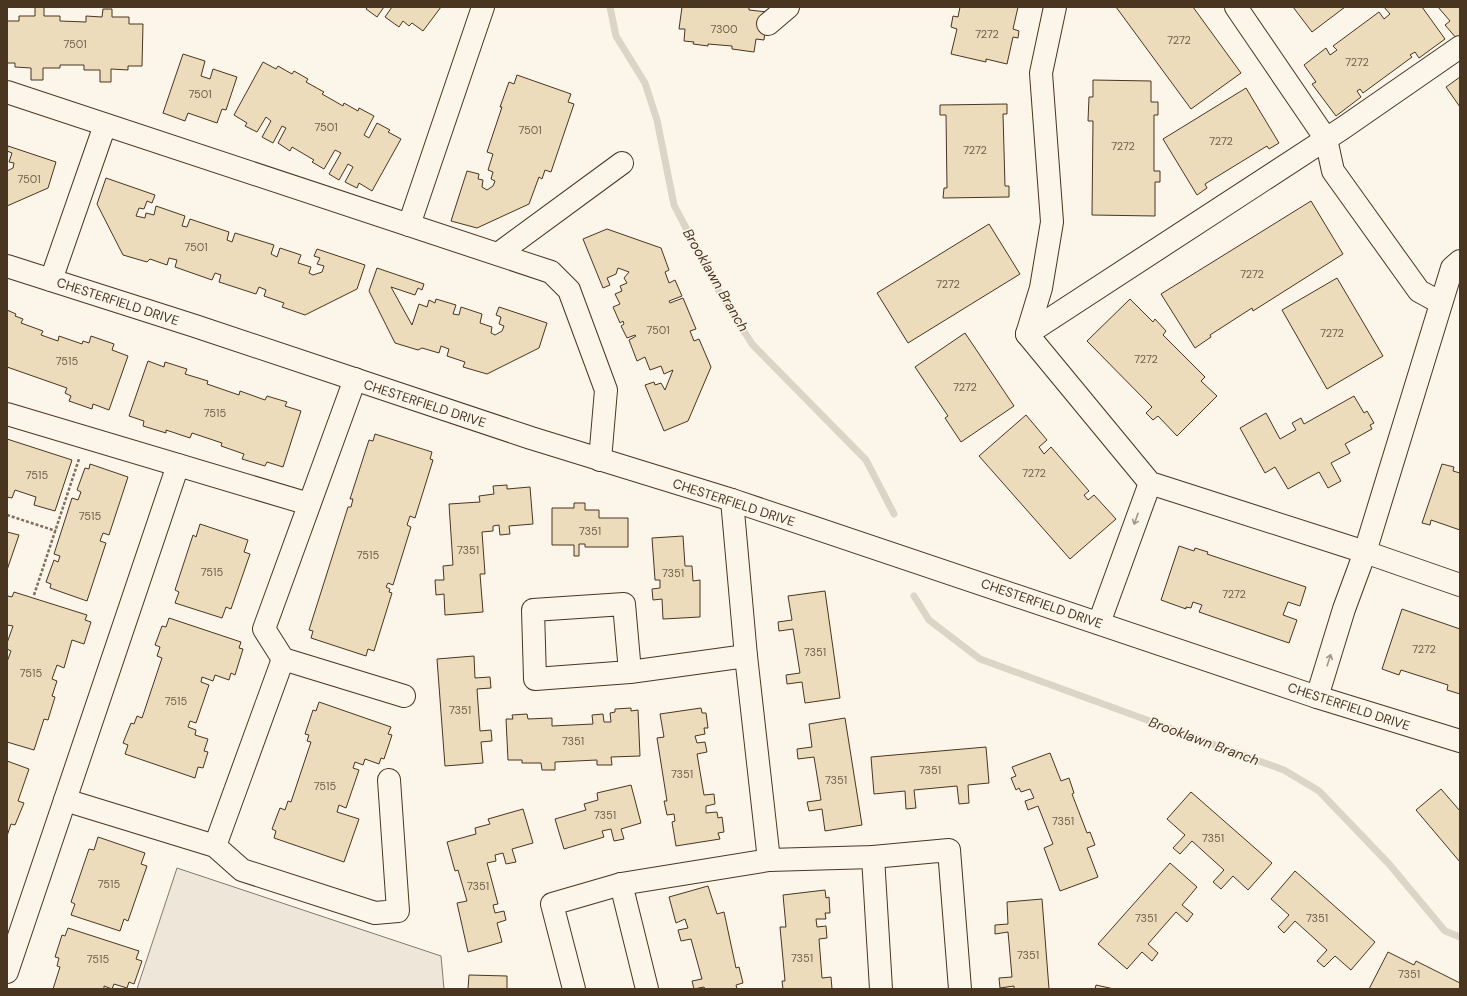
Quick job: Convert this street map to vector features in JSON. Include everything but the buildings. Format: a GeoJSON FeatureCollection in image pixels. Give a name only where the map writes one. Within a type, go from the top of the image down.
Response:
{"type":"FeatureCollection","features":[{"type":"Feature","properties":{"kind":"street"},"geometry":{"type":"LineString","coordinates":[[409,225],[483,7]]}},
{"type":"Feature","properties":{"kind":"street"},"geometry":{"type":"LineString","coordinates":[[772,7],[768,24],[788,7]]}},
{"type":"Feature","properties":{"kind":"street"},"geometry":{"type":"LineString","coordinates":[[1027,334],[1041,288],[1052,222],[1041,73],[1055,7]]}},
{"type":"Feature","properties":{"kind":"street"},"geometry":{"type":"LineString","coordinates":[[1236,7],[1326,139],[1333,171],[1419,291],[1441,303]]}},
{"type":"Feature","properties":{"kind":"street"},"geometry":{"type":"LineString","coordinates":[[1027,334],[1326,139],[1460,47]]}},
{"type":"Feature","properties":{"kind":"street"},"geometry":{"type":"LineString","coordinates":[[7,92],[551,272],[569,290],[606,390],[600,460]]}},
{"type":"Feature","properties":{"kind":"street"},"geometry":{"type":"LineString","coordinates":[[51,280],[106,124]]}},
{"type":"Feature","properties":{"kind":"street"},"geometry":{"type":"LineString","coordinates":[[498,254],[622,163]]}},
{"type":"Feature","properties":{"kind":"street"},"geometry":{"type":"LineString","coordinates":[[1317,697],[1344,609],[1365,552],[1452,268],[1460,261]]}},
{"type":"Feature","properties":{"kind":"street","name":"CHESTERFIELD DRIVE"},"geometry":{"type":"LineString","coordinates":[[7,266],[600,460],[732,500],[1317,697],[1460,741]]}},
{"type":"Feature","properties":{"kind":"street"},"geometry":{"type":"LineString","coordinates":[[1027,334],[1150,483],[1365,552],[1460,586]]}},
{"type":"Feature","properties":{"kind":"street"},"geometry":{"type":"LineString","coordinates":[[354,379],[264,629],[283,659],[404,696]]}},
{"type":"Feature","properties":{"kind":"street"},"geometry":{"type":"LineString","coordinates":[[7,414],[310,504]]}},
{"type":"Feature","properties":{"kind":"street"},"geometry":{"type":"LineString","coordinates":[[7,972],[178,465]]}},
{"type":"Feature","properties":{"kind":"street"},"geometry":{"type":"LineString","coordinates":[[1099,623],[1150,483]]}},
{"type":"Feature","properties":{"kind":"street"},"geometry":{"type":"LineString","coordinates":[[732,500],[746,656],[769,860]]}},
{"type":"Feature","properties":{"kind":"street"},"geometry":{"type":"LineString","coordinates":[[630,672],[624,604],[533,610],[535,679],[630,672],[746,656]]}},
{"type":"Feature","properties":{"kind":"street"},"geometry":{"type":"LineString","coordinates":[[215,846],[283,659]]}},
{"type":"Feature","properties":{"kind":"street"},"geometry":{"type":"LineString","coordinates":[[65,800],[215,846],[242,870],[375,913],[398,911],[389,780]]}},
{"type":"Feature","properties":{"kind":"street"},"geometry":{"type":"LineString","coordinates":[[574,989],[552,904],[621,884],[769,860],[873,857],[949,850],[960,989]]}},
{"type":"Feature","properties":{"kind":"street"},"geometry":{"type":"LineString","coordinates":[[873,857],[881,989]]}},
{"type":"Feature","properties":{"kind":"street"},"geometry":{"type":"LineString","coordinates":[[621,884],[647,989]]}},
{"type":"Feature","properties":{"kind":"path"},"geometry":{"type":"LineString","coordinates":[[34,595],[86,438]]}},
{"type":"Feature","properties":{"kind":"path"},"geometry":{"type":"LineString","coordinates":[[7,515],[56,531]]}},
{"type":"Feature","properties":{"kind":"shaded area"},"geometry":{"type":"Polygon","coordinates":[[[177,868],[441,956],[444,989],[137,989],[177,868]]]}},
{"type":"Feature","properties":{"kind":"waterway","name":"Brooklawn Branch"},"geometry":{"type":"LineString","coordinates":[[610,7],[616,36],[645,83],[657,120],[674,205],[720,293],[752,344],[866,460],[894,514]]}},
{"type":"Feature","properties":{"kind":"waterway","name":"Brooklawn Branch"},"geometry":{"type":"LineString","coordinates":[[914,596],[929,620],[980,659],[1284,770],[1319,791],[1389,864],[1445,931],[1460,937]]}}]}
